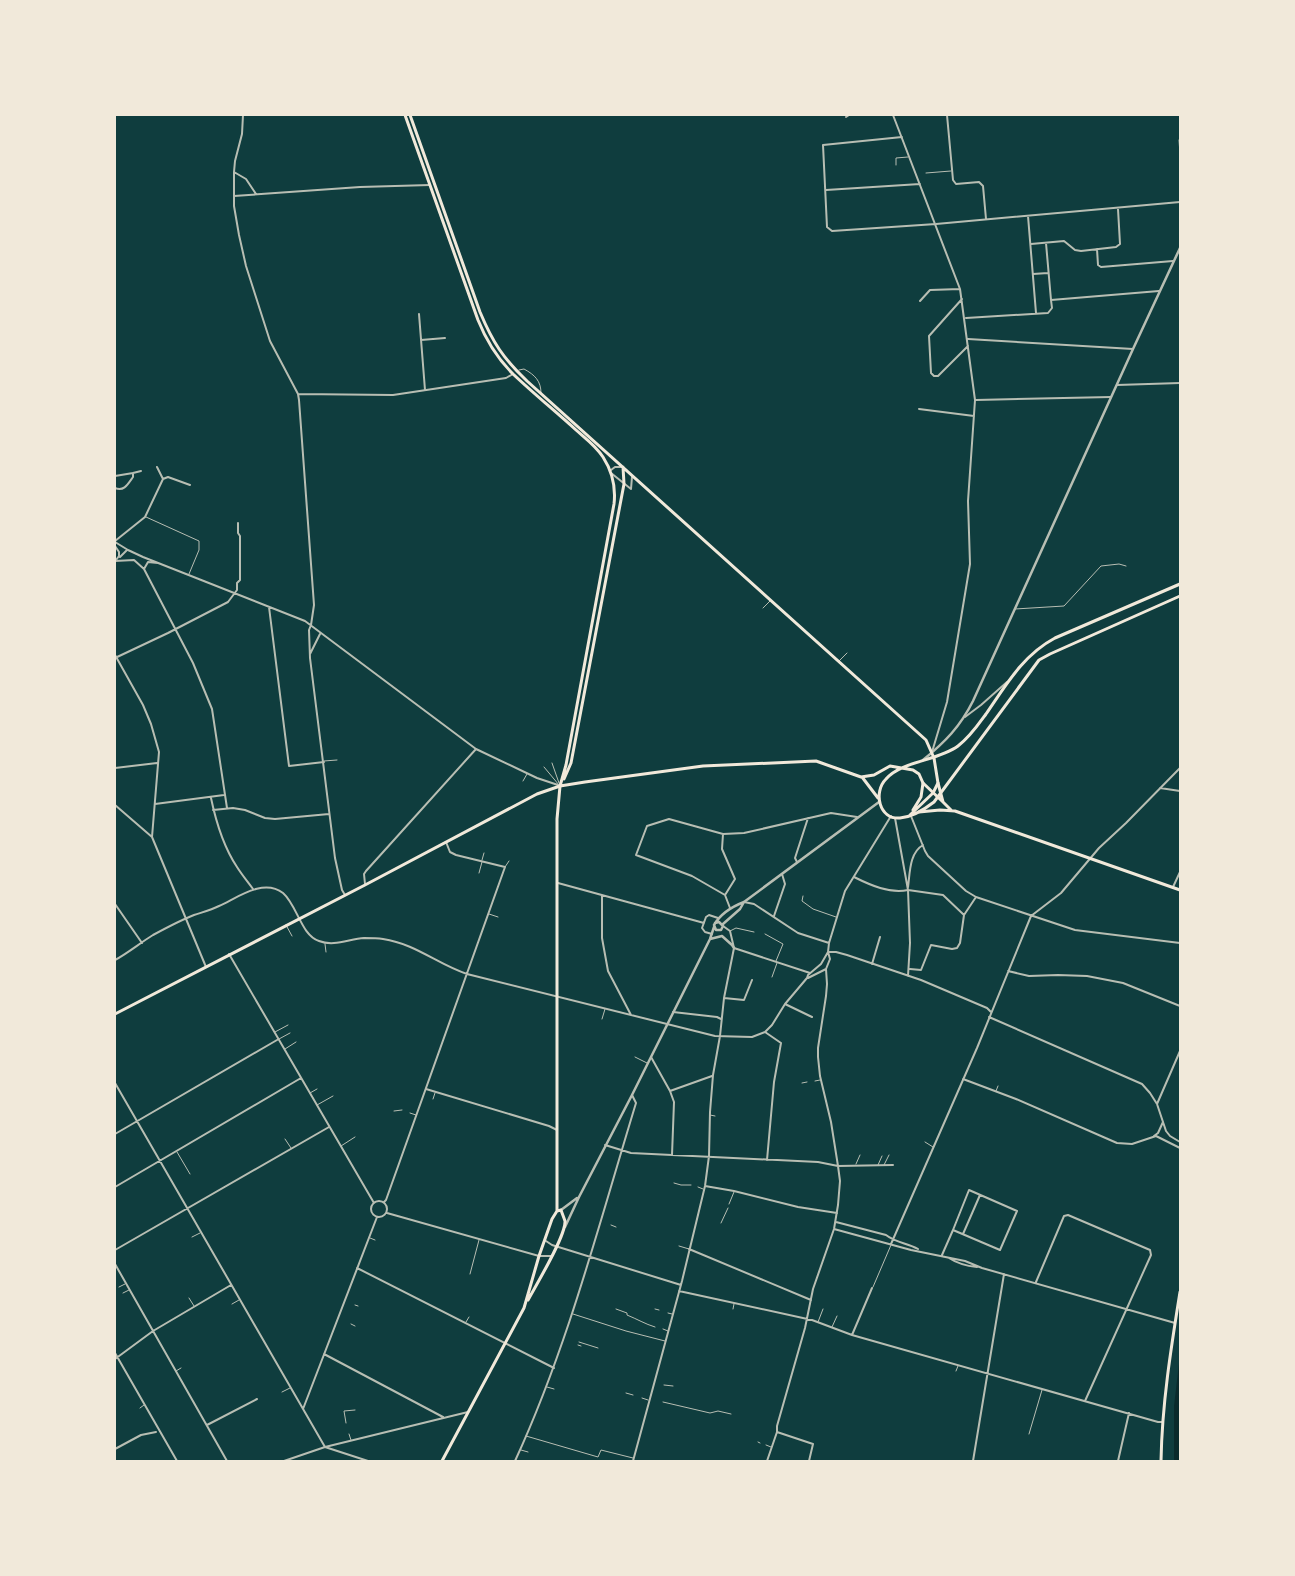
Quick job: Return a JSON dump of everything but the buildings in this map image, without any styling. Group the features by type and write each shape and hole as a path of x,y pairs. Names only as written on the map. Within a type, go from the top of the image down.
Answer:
{"main road":[{"path":"404,115 483,331 491,346 508,368 516,372 541,394 924,738 934,758 943,802"},
{"path":"410,115 480,312 495,344 510,366 593,445 603,457 615,490 614,504 560,786 557,819 559,1210 565,1221 564,1229 506,1343 442,1461"},
{"path":"560,786 571,764 624,484 623,467"},
{"path":"879,800 881,785 892,774 952,750 970,735 1010,678 1030,654 1048,642 1180,584"},
{"path":"861,777 879,800 883,810 892,817 901,818 929,807 941,794 952,776 1039,660 1180,596"},
{"path":"115,1014 535,795 560,786 583,782 703,766 816,762 861,777 874,775 890,766 912,770 919,774 923,783 952,810 1180,890"},
{"path":"910,815 921,797 923,783"},
{"path":"910,815 933,793 938,783"},
{"path":"918,812 952,810"},
{"path":"524,1308 552,1219 559,1210"},
{"path":"1161,1461 1162,1422 1180,1292"}],"street":[{"path":"243,115 242,134 234,172 236,219 246,266 270,341 298,394 314,605 309,630 310,655 335,858 342,890 345,895"},
{"path":"893,115 960,288 975,400 968,501 970,564 947,702 932,752"},
{"path":"947,115 952,180 956,184 979,182 983,186 986,219"},
{"path":"902,137 823,145 827,227 832,231 1118,209 1180,202"},
{"path":"1179,140 1180,154"},
{"path":"896,164 896,158 909,157"},
{"path":"926,172 952,171"},
{"path":"234,172 246,180 256,194"},
{"path":"826,190 920,184"},
{"path":"234,196 360,187 430,185"},
{"path":"1031,244 1064,241 1076,250 1081,251 1116,248 1120,244 1118,209"},
{"path":"1028,216 1036,313"},
{"path":"965,318 1048,313 1051,300 1046,243"},
{"path":"965,717 1180,248"},
{"path":"1097,249 1098,265 1101,267 1173,261"},
{"path":"1034,274 1048,273"},
{"path":"920,301 930,290 960,288"},
{"path":"1051,300 1159,291"},
{"path":"962,299 929,336 931,373 934,376 938,376 968,345"},
{"path":"419,314 425,390"},
{"path":"421,340 445,338"},
{"path":"967,339 1133,349"},
{"path":"298,394 393,395 506,378 524,369 538,380 541,385 541,394"},
{"path":"1116,385 1180,383"},
{"path":"975,400 1111,397"},
{"path":"919,409 974,416"},
{"path":"157,467 163,479"},
{"path":"623,467 616,467 610,472 631,489 632,477"},
{"path":"115,476 141,471"},
{"path":"115,488 119,490 124,489 133,477 133,473"},
{"path":"190,485 168,477 163,479 145,516 115,541 128,550 305,621 476,749 537,778 560,786"},
{"path":"145,516 199,541 200,548 188,574"},
{"path":"152,838 159,752 143,705 115,657 176,630 228,602 235,594 237,583 240,580 240,536 238,533 238,523"},
{"path":"115,546 119,552 116,561"},
{"path":"116,561 128,550"},
{"path":"116,561 134,560 144,569 193,663 212,708 227,808"},
{"path":"144,569 148,562 163,564"},
{"path":"1014,609 1064,606 1100,566 1119,564 1126,566"},
{"path":"763,608 771,600"},
{"path":"269,608 289,766 337,760"},
{"path":"310,655 320,634"},
{"path":"839,662 847,653"},
{"path":"918,763 944,742 965,717 1010,678"},
{"path":"365,885 364,874 366,871 476,749"},
{"path":"115,768 158,763"},
{"path":"552,763 560,786"},
{"path":"544,767 560,786"},
{"path":"852,1335 974,1056 1031,916 1061,893 1090,858 1180,768"},
{"path":"523,781 527,773"},
{"path":"1160,788 1180,791"},
{"path":"155,804 224,795"},
{"path":"211,798 221,836 228,852 253,890"},
{"path":"564,1229 710,939 718,918 730,908 744,902 858,818 879,800"},
{"path":"115,805 152,838 206,967"},
{"path":"214,810 233,808 245,810 265,818 275,819 330,813"},
{"path":"730,908 725,895 692,876 636,856 647,826 669,819 723,834 744,833 831,813 858,818"},
{"path":"910,815 928,856 966,892 976,897 1075,930 1180,943"},
{"path":"767,1461 777,1432 777,1426 819,1270 836,1222 839,1190 838,1166 821,1080 818,1048 827,984 826,969 830,959 828,952 829,943 845,891 892,817"},
{"path":"892,817 908,890"},
{"path":"797,862 795,858 808,818"},
{"path":"723,834 722,849 735,879 725,895"},
{"path":"446,842 453,853 505,867"},
{"path":"908,976 908,890 910,870 914,853 923,845"},
{"path":"479,873 484,853"},
{"path":"384,1202 505,867 509,861"},
{"path":"1173,887 1180,872"},
{"path":"774,917 785,884 782,874"},
{"path":"854,877 880,889 943,894 964,915"},
{"path":"558,884 704,923"},
{"path":"115,960 152,936 186,919 218,907 253,890 275,889 289,900 310,935 316,940 325,943 364,938 402,943 424,952 451,969 467,974 720,1036 752,1037 764,1032 772,1024 785,1004 810,973 821,964 828,952"},
{"path":"602,895 602,938 608,971 630,1015"},
{"path":"803,896 802,901 813,909 837,917"},
{"path":"909,969 921,970 931,945 952,949 957,948 960,943 964,915 976,897"},
{"path":"744,902 754,904 798,933 829,943"},
{"path":"710,939 722,929 723,925 740,909 744,902"},
{"path":"115,904 142,943"},
{"path":"489,913 498,917"},
{"path":"712,934 705,932 702,928 706,917 708,915 718,918"},
{"path":"526,1436 598,1457 601,1450 633,1460 649,1400 656,1383 665,1341 690,1249 709,1156 713,1075 724,998 734,948 730,931 719,922 715,923"},
{"path":"286,925 292,936"},
{"path":"714,927 716,930 719,930"},
{"path":"730,931 736,928 754,932"},
{"path":"765,934 783,944 772,977"},
{"path":"710,939 722,936 734,948 810,973"},
{"path":"872,964 880,937"},
{"path":"325,943 326,952"},
{"path":"828,952 842,954 908,976 987,1008 991,1012"},
{"path":"229,954 374,1203"},
{"path":"821,964 826,969"},
{"path":"807,978 826,969"},
{"path":"1008,971 1029,976 1077,976 1115,982 1145,991 1180,1006"},
{"path":"724,998 744,1000 752,980"},
{"path":"785,1004 812,1017"},
{"path":"602,1018 605,1008"},
{"path":"673,1012 721,1019"},
{"path":"989,1017 1138,1082 1150,1093 1157,1104 1166,1131 1180,1142"},
{"path":"274,1033 288,1025"},
{"path":"764,1032 781,1043 774,1082 767,1160"},
{"path":"115,1134 290,1033"},
{"path":"284,1049 296,1042"},
{"path":"1157,1104 1180,1051"},
{"path":"651,1056 674,1102 672,1155"},
{"path":"635,1057 647,1064"},
{"path":"670,1091 713,1075"},
{"path":"701,1077 705,1078"},
{"path":"115,1187 301,1078"},
{"path":"963,1079 1117,1144 1132,1144 1154,1136 1158,1133 1164,1121"},
{"path":"815,1081 821,1080"},
{"path":"802,1083 807,1082"},
{"path":"115,1085 325,1447 368,1461"},
{"path":"996,1092 998,1086"},
{"path":"310,1093 317,1089"},
{"path":"426,1089 549,1126 558,1131"},
{"path":"433,1099 435,1092"},
{"path":"515,1461 565,1340 636,1103 632,1095"},
{"path":"317,1105 333,1096"},
{"path":"394,1111 402,1110"},
{"path":"410,1113 416,1115"},
{"path":"710,1115 714,1116"},
{"path":"115,1250 221,1192 329,1127"},
{"path":"1154,1136 1180,1148"},
{"path":"340,1146 355,1138"},
{"path":"285,1139 291,1149"},
{"path":"925,1142 934,1147"},
{"path":"605,1145 631,1153 818,1162 838,1166 893,1165"},
{"path":"176,1151 190,1174"},
{"path":"855,1165 860,1155"},
{"path":"884,1165 889,1155"},
{"path":"877,1166 882,1156"},
{"path":"674,1183 681,1185 691,1184"},
{"path":"698,1186 734,1191 798,1207 837,1213"},
{"path":"942,1256 952,1230 970,1190 1017,1211 1000,1250 952,1230"},
{"path":"729,1204 734,1191"},
{"path":"963,1234 980,1195"},
{"path":"559,1210 579,1197"},
{"path":"377,1217 371,1210 374,1203 384,1202"},
{"path":"377,1217 383,1216 386,1212 387,1206 384,1202"},
{"path":"721,1223 728,1208"},
{"path":"386,1212 539,1256 551,1256"},
{"path":"1036,1282 1064,1216 1068,1215 1150,1250 1150,1255 1085,1401"},
{"path":"303,1409 377,1217"},
{"path":"836,1222 886,1235 892,1240 920,1250 968,1262 979,1267 1175,1323"},
{"path":"611,1225 616,1228"},
{"path":"834,1229 911,1250 920,1250"},
{"path":"192,1238 201,1232"},
{"path":"369,1238 375,1240"},
{"path":"470,1274 479,1239"},
{"path":"545,1240 552,1245 681,1285"},
{"path":"679,1246 811,1300"},
{"path":"115,1264 227,1461"},
{"path":"357,1268 554,1368"},
{"path":"973,1461 1004,1274"},
{"path":"119,1287 126,1283"},
{"path":"116,1358 153,1331 231,1285"},
{"path":"123,1294 130,1290"},
{"path":"679,1291 807,1319 852,1335 1162,1422"},
{"path":"189,1298 195,1306"},
{"path":"232,1304 240,1300"},
{"path":"345,1300 349,1302"},
{"path":"733,1309 734,1303"},
{"path":"818,1322 824,1309"},
{"path":"616,1310 628,1313 627,1315 636,1318 643,1324 655,1327"},
{"path":"572,1313 625,1332 665,1341"},
{"path":"668,1313 673,1314"},
{"path":"832,1327 837,1316"},
{"path":"466,1323 469,1317"},
{"path":"338,1318 342,1320"},
{"path":"351,1324 355,1326"},
{"path":"663,1329 668,1331"},
{"path":"579,1342 598,1348"},
{"path":"578,1345 582,1346"},
{"path":"115,1353 116,1358 177,1461"},
{"path":"324,1354 443,1417"},
{"path":"956,1371 958,1365"},
{"path":"176,1371 181,1368"},
{"path":"789,1370 793,1371"},
{"path":"547,1386 554,1389"},
{"path":"664,1386 674,1386"},
{"path":"282,1392 290,1387"},
{"path":"1030,1434 1042,1389"},
{"path":"626,1393 632,1395"},
{"path":"642,1398 653,1400"},
{"path":"207,1425 257,1399"},
{"path":"663,1402 710,1413 718,1411 731,1414"},
{"path":"140,1408 145,1405"},
{"path":"346,1423 344,1411 354,1410"},
{"path":"284,1461 351,1440 469,1412"},
{"path":"1118,1461 1129,1413"},
{"path":"115,1449 141,1435 156,1432"},
{"path":"777,1432 813,1444 809,1461"},
{"path":"349,1434 351,1440"},
{"path":"766,1445 771,1447"},
{"path":"520,1450 528,1452"}],"water":[{"path":"1180,1355 1180,1461 1174,1461 1174,1406"}]}
